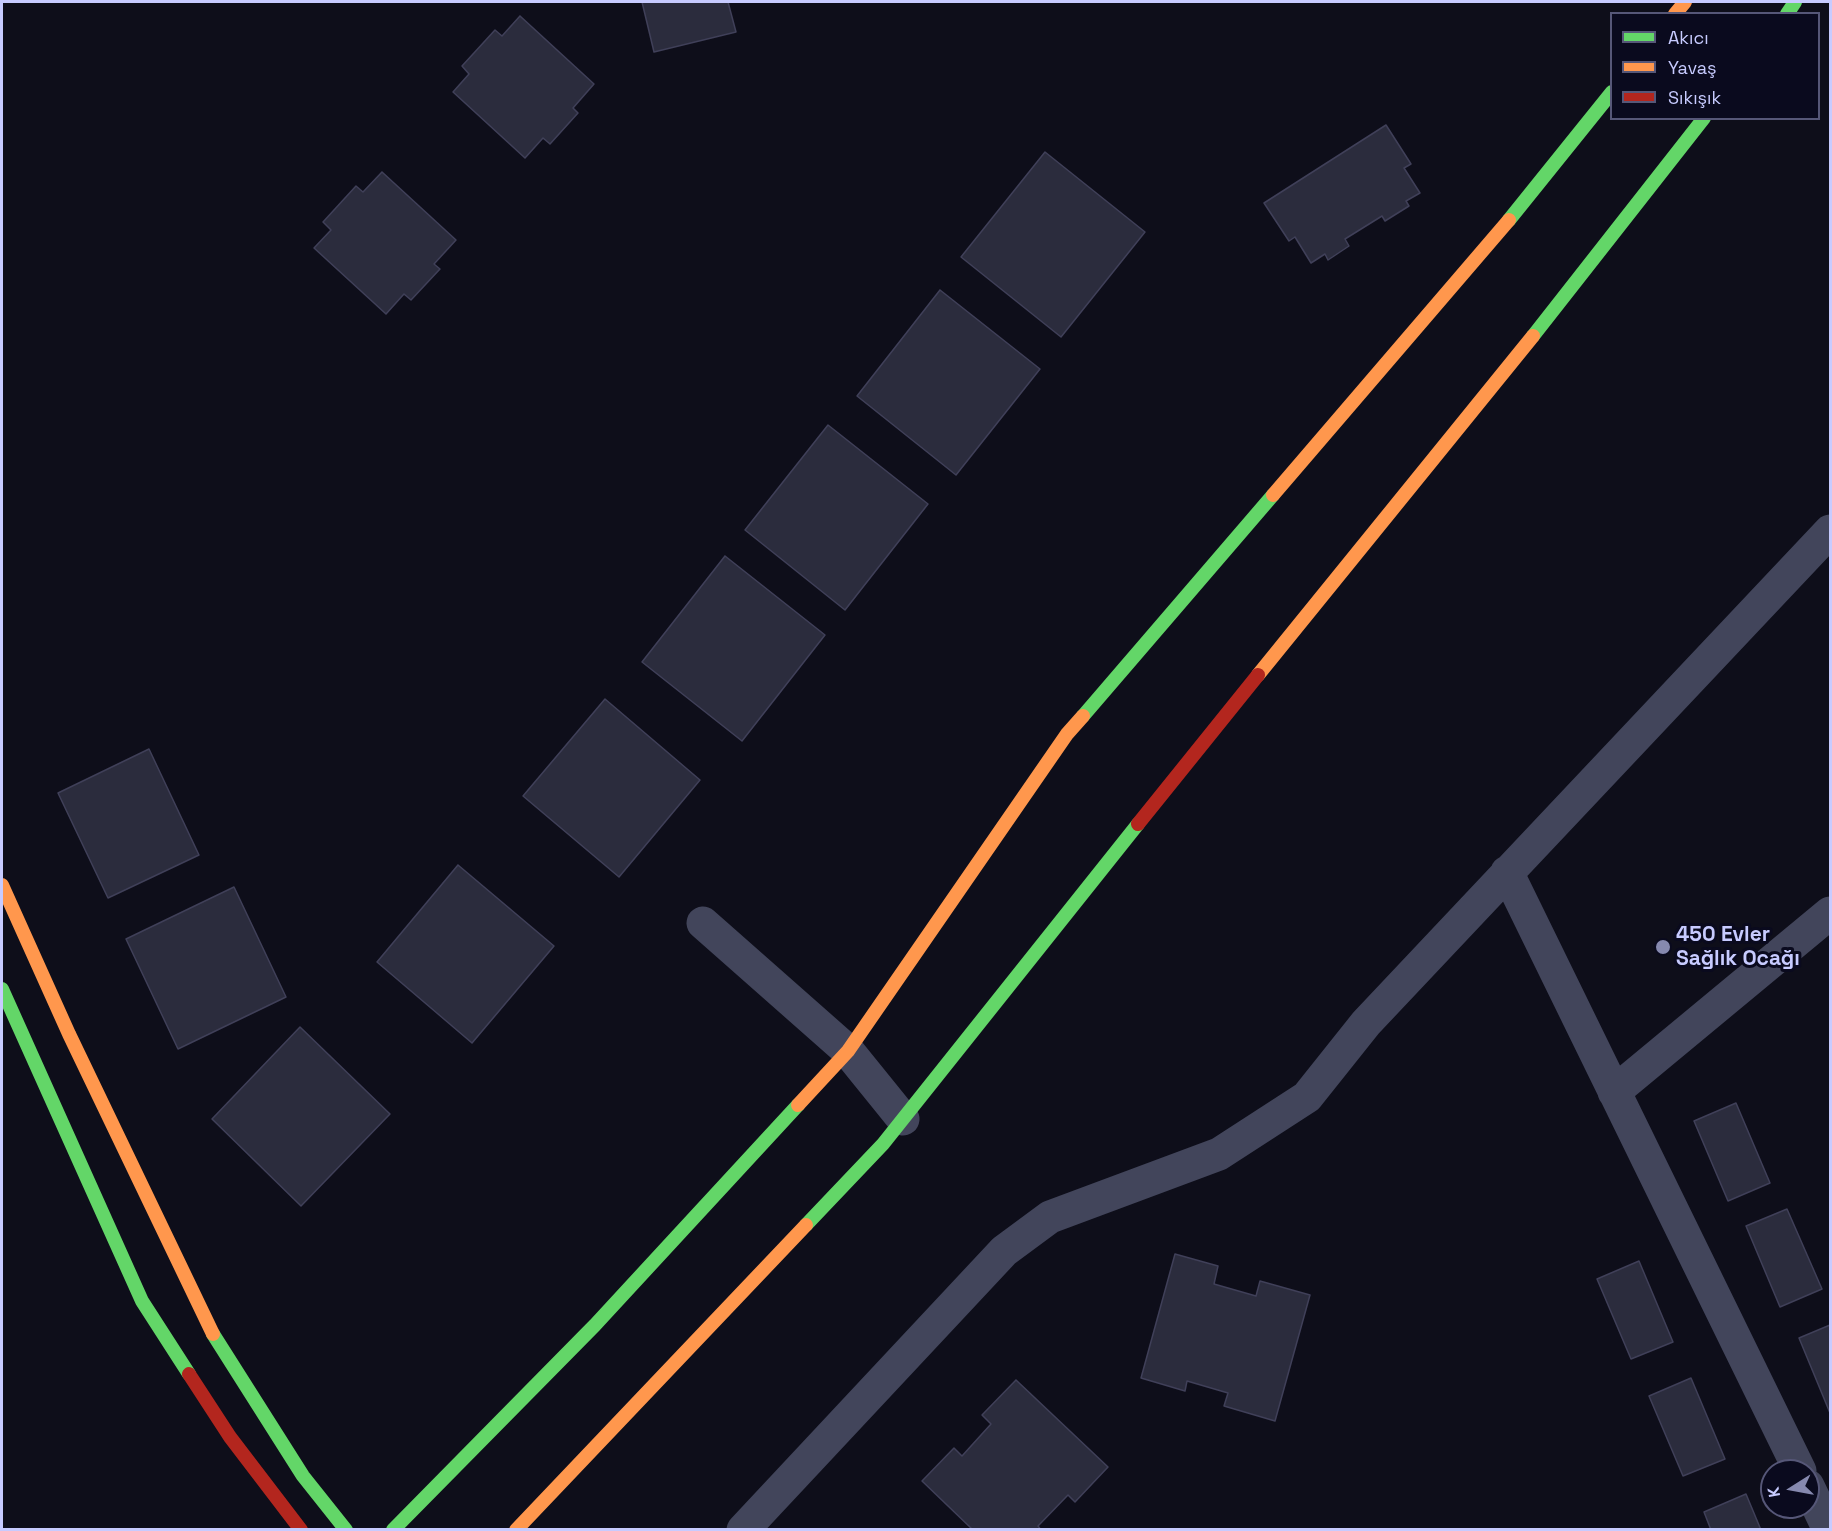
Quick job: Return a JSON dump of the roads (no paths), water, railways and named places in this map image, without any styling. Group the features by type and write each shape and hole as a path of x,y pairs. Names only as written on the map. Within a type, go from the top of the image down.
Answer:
{"street":[{"path":"393,1530 595,1325 848,1051 1067,734 1471,266 1610,93"},
{"path":"516,1530 883,1144 1085,889 1512,364 1702,120"},
{"path":"743,1530 1004,1251 1050,1217 1219,1154 1307,1097 1366,1023 1830,531"},
{"path":"1507,872 1794,1459"},
{"path":"2,885 74,1045 211,1331 303,1476 346,1530"},
{"path":"1614,1092 1830,913"},
{"path":"704,923 848,1051 903,1119"},
{"path":"2,989 142,1301 230,1437 301,1530"},
{"path":"1820,1511 1829,1530"}],"place":[{"name":"450 Evler Sağlık Ocağı","path":"1663,947"}]}
